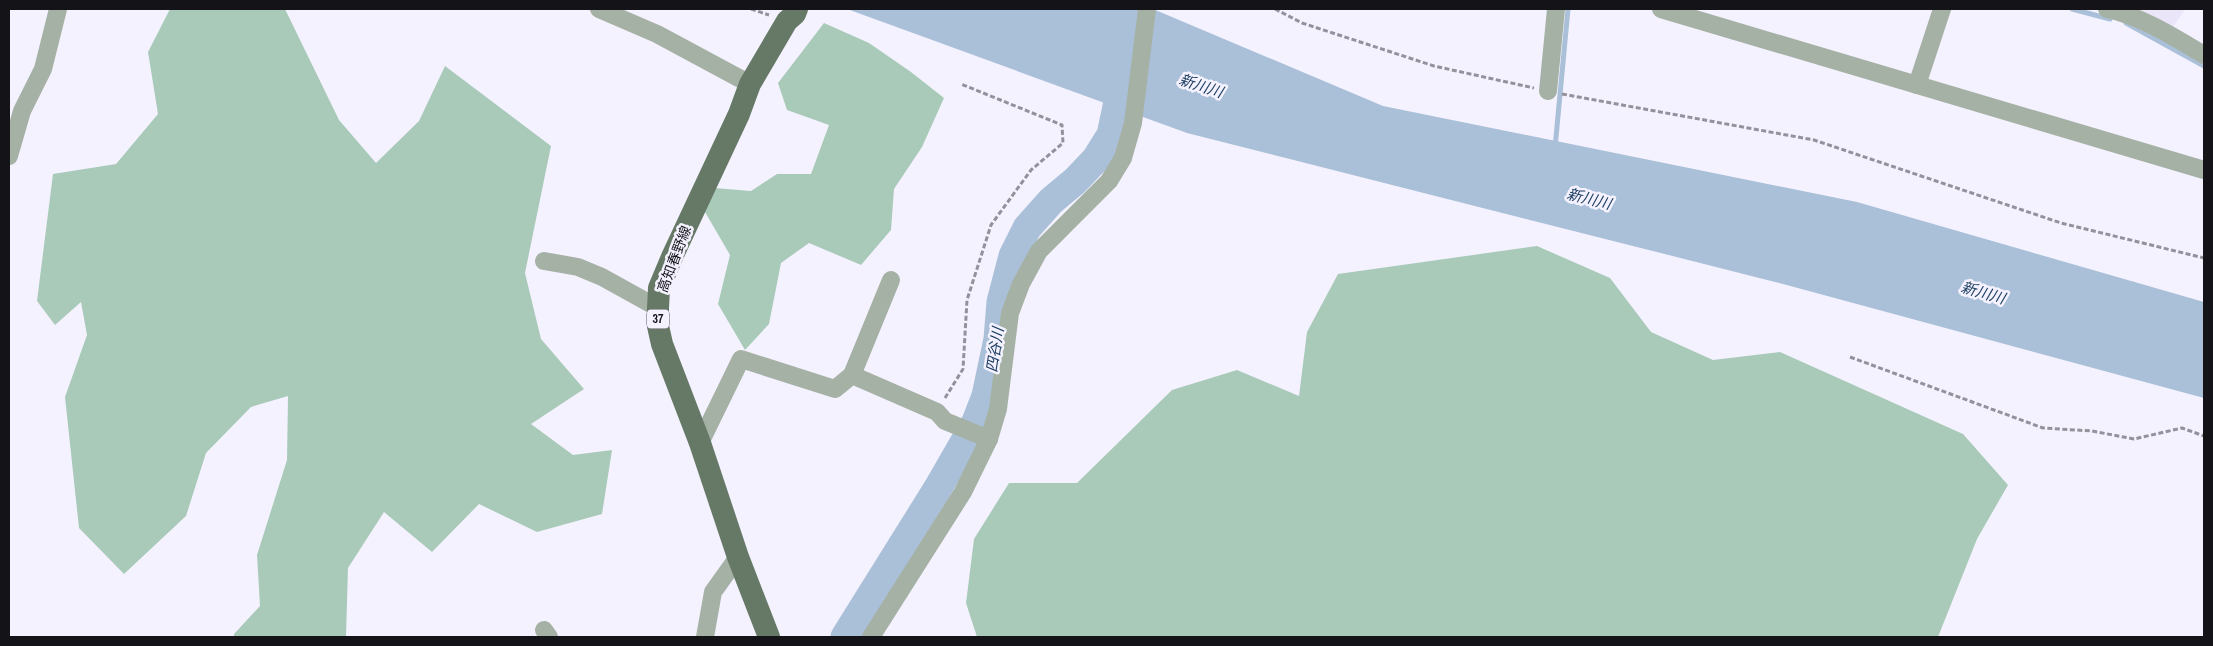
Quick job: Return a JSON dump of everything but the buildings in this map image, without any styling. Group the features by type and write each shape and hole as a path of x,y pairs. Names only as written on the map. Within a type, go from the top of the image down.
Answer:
{"main road":[{"name":"高知春野線","path":"769,637 738,557 700,443 662,344 658,326 658,308 660,288 672,257 740,114 750,84 787,21 796,11"}],"street":[{"path":"9,156 22,111 43,69 58,9"},
{"path":"599,9 657,34 750,84"},
{"path":"871,637 963,492 983,436 998,409 1010,313 1021,284 1038,251 1109,181 1123,158 1133,123 1147,9"},
{"path":"1548,91 1556,9"},
{"path":"1662,9 2204,170"},
{"path":"1917,85 1942,9"},
{"path":"2107,9 2119,11 2166,33 2204,55"},
{"path":"544,261 578,267 602,277 658,308"},
{"path":"700,443 741,358 835,389 852,375 891,280"},
{"path":"852,375 983,436"},
{"path":"705,637 713,592 738,557"}],"path":[{"path":"1275,9 1302,23 1434,66 1548,91"},
{"path":"941,416 963,369 967,300 991,226 1031,170 1063,143 1062,125 961,84"},
{"path":"1566,94 1814,140 2060,223 2204,258"},
{"path":"1850,357 2043,428 2092,430 2134,439 2182,428 2204,436"}],"shaded area":[{"path":"2124,9 2185,9 2173,27"}],"green space":[{"path":"170,9 285,9 339,120 376,163 419,121 445,66 551,146 525,273 541,339 584,389 531,424 573,455 612,450 602,514 537,532 479,504 432,552 384,512 348,568 346,636 234,637 234,634 260,606 257,555 287,460 288,396 251,407 206,453 186,516 124,574 79,528 65,397 87,335 81,302 55,325 37,301 53,174 116,164 158,114 148,52"},
{"path":"824,23 869,43 944,98 922,147 894,189 891,230 861,265 809,243 781,263 769,324 745,350 718,304 730,255 705,212 715,188 751,191 777,174 811,174 829,125 787,110 778,83"},
{"path":"1537,246 1610,278 1651,332 1713,360 1780,352 1963,434 2008,485 1977,539 1938,637 977,637 966,603 974,539 1009,483 1077,483 1172,390 1237,370 1299,396 1307,332 1338,274"}],"water":[{"name":"新川川","path":"847,9 1153,9 1383,106 1857,202 2204,302 2204,398 1783,284 1187,133"}],"waterway":[{"path":"1555,148 1568,9"},
{"path":"2072,9 2110,19"},
{"path":"2126,23 2204,66"},
{"name":"四谷川","path":"845,637 938,488 976,422 986,396 998,339 1001,302 1013,256 1027,228 1051,201 1075,181 1096,159 1111,135 1125,69"}]}
